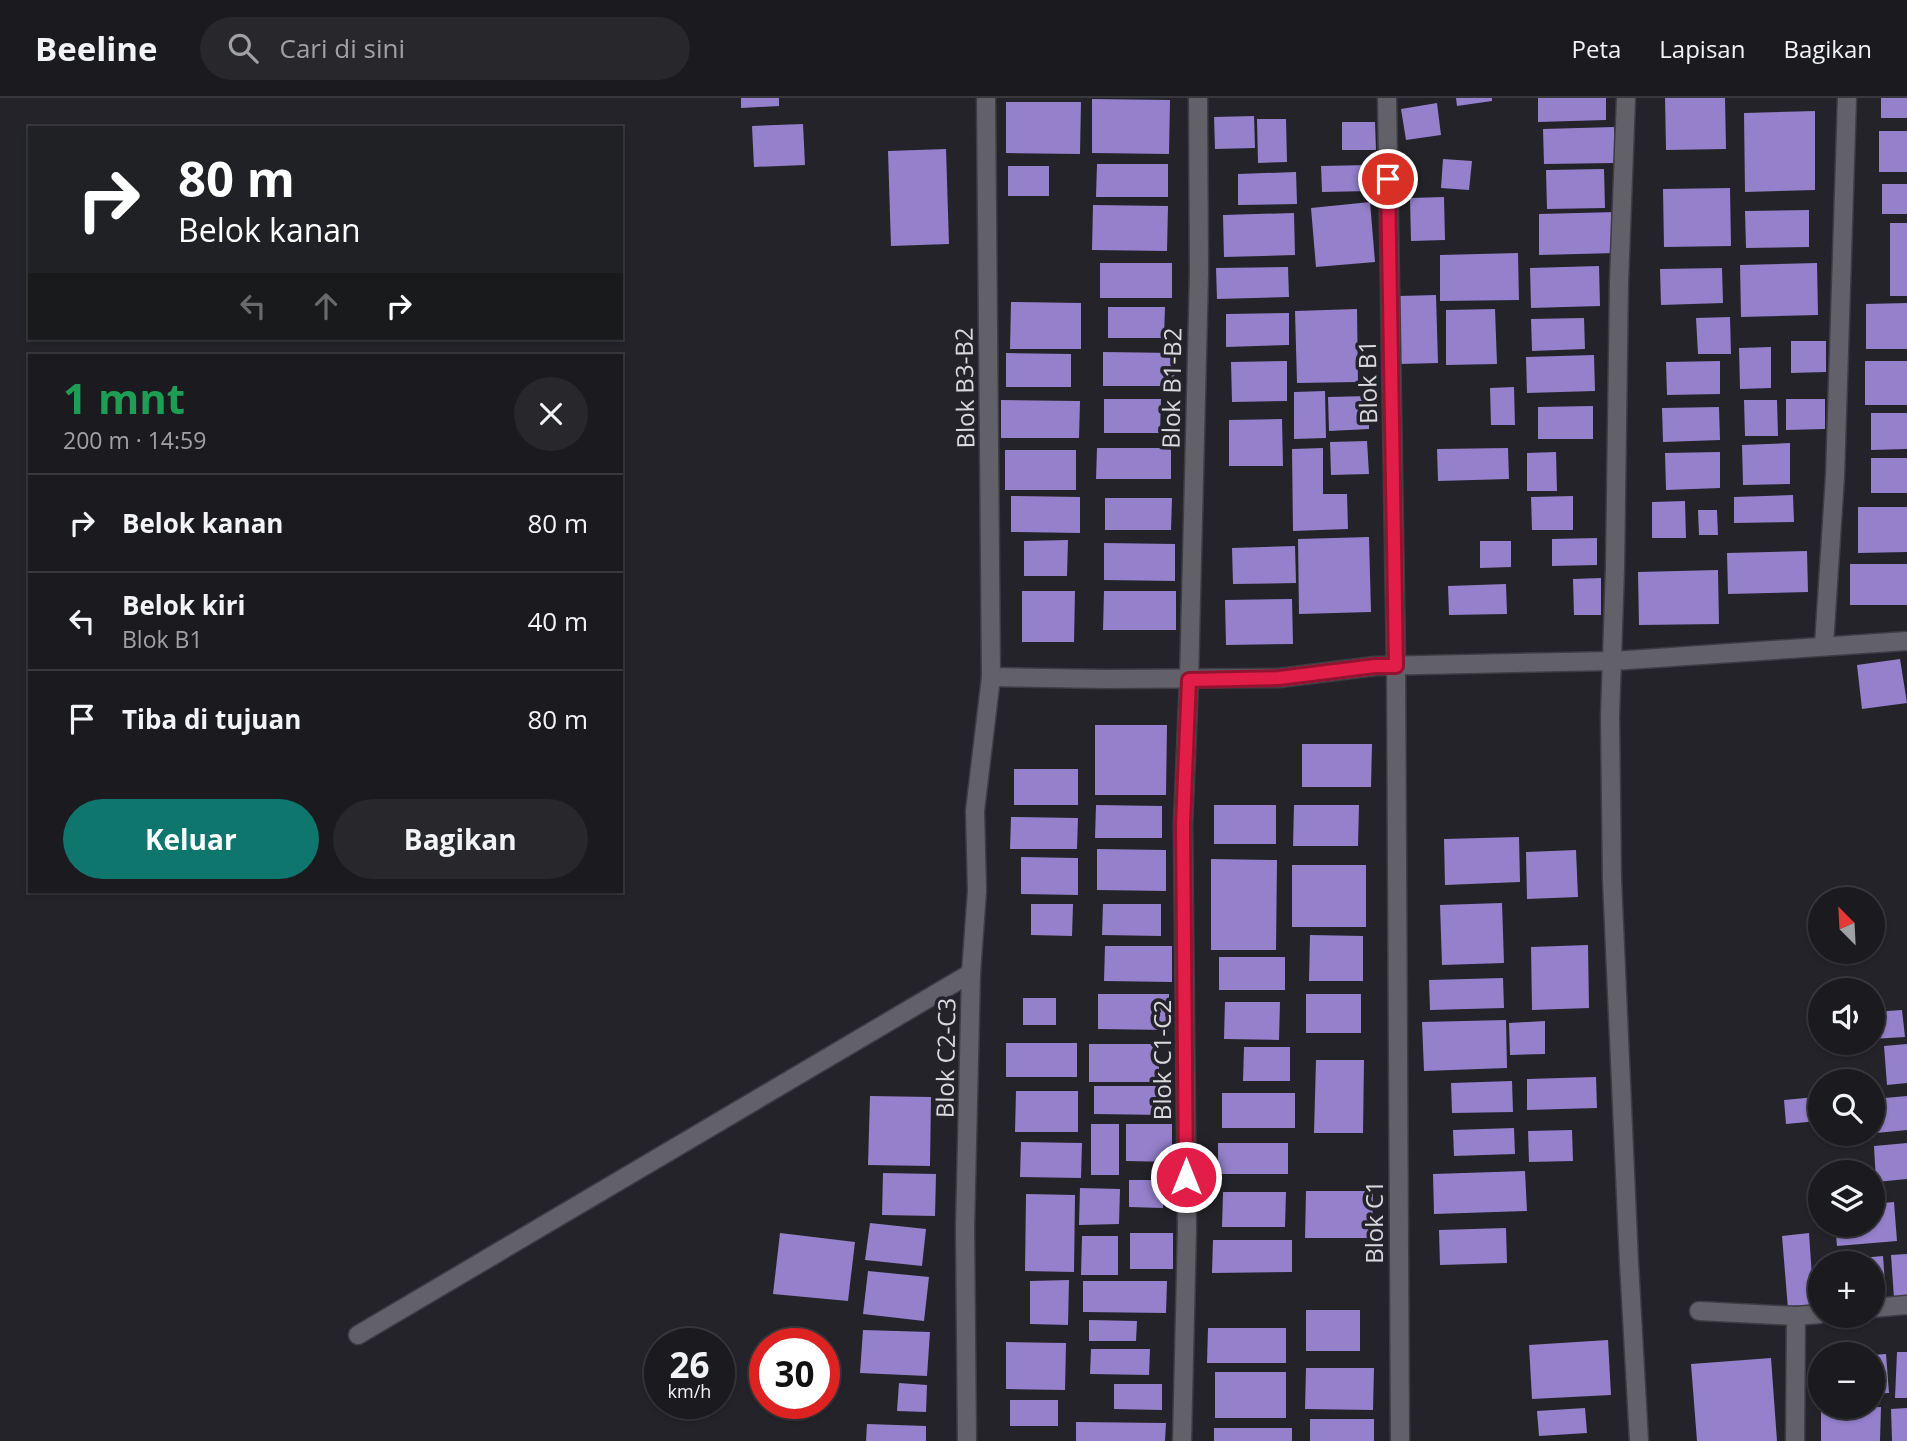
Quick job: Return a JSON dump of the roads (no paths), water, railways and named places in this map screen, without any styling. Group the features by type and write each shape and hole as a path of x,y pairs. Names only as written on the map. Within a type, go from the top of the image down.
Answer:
{"street":[{"name":"Blok B3-B2","path":"986,98 991,677"},
{"name":"Blok B1-B2","path":"1189,680 1199,273 1198,98"},
{"name":"Blok B1","path":"1387,98 1398,1002"},
{"path":"1626,98 1619,282 1610,717 1612,880 1639,1441"},
{"path":"1824,645 1835,476 1847,98"},
{"path":"991,677 1189,680 1279,678 1375,666 1613,661 1907,641"},
{"name":"Blok C2-C3","path":"967,1441 965,1228 971,973 977,891 975,811 991,677"},
{"name":"Blok C1-C2","path":"1182,1441 1187,1229 1183,824 1189,680"},
{"path":"358,1335 971,973"},
{"name":"Blok C1","path":"1398,1002 1400,1441"},
{"path":"1885,1307 1907,1305"},
{"path":"1699,1311 1808,1315"},
{"path":"1795,1441 1796,1316"}]}
